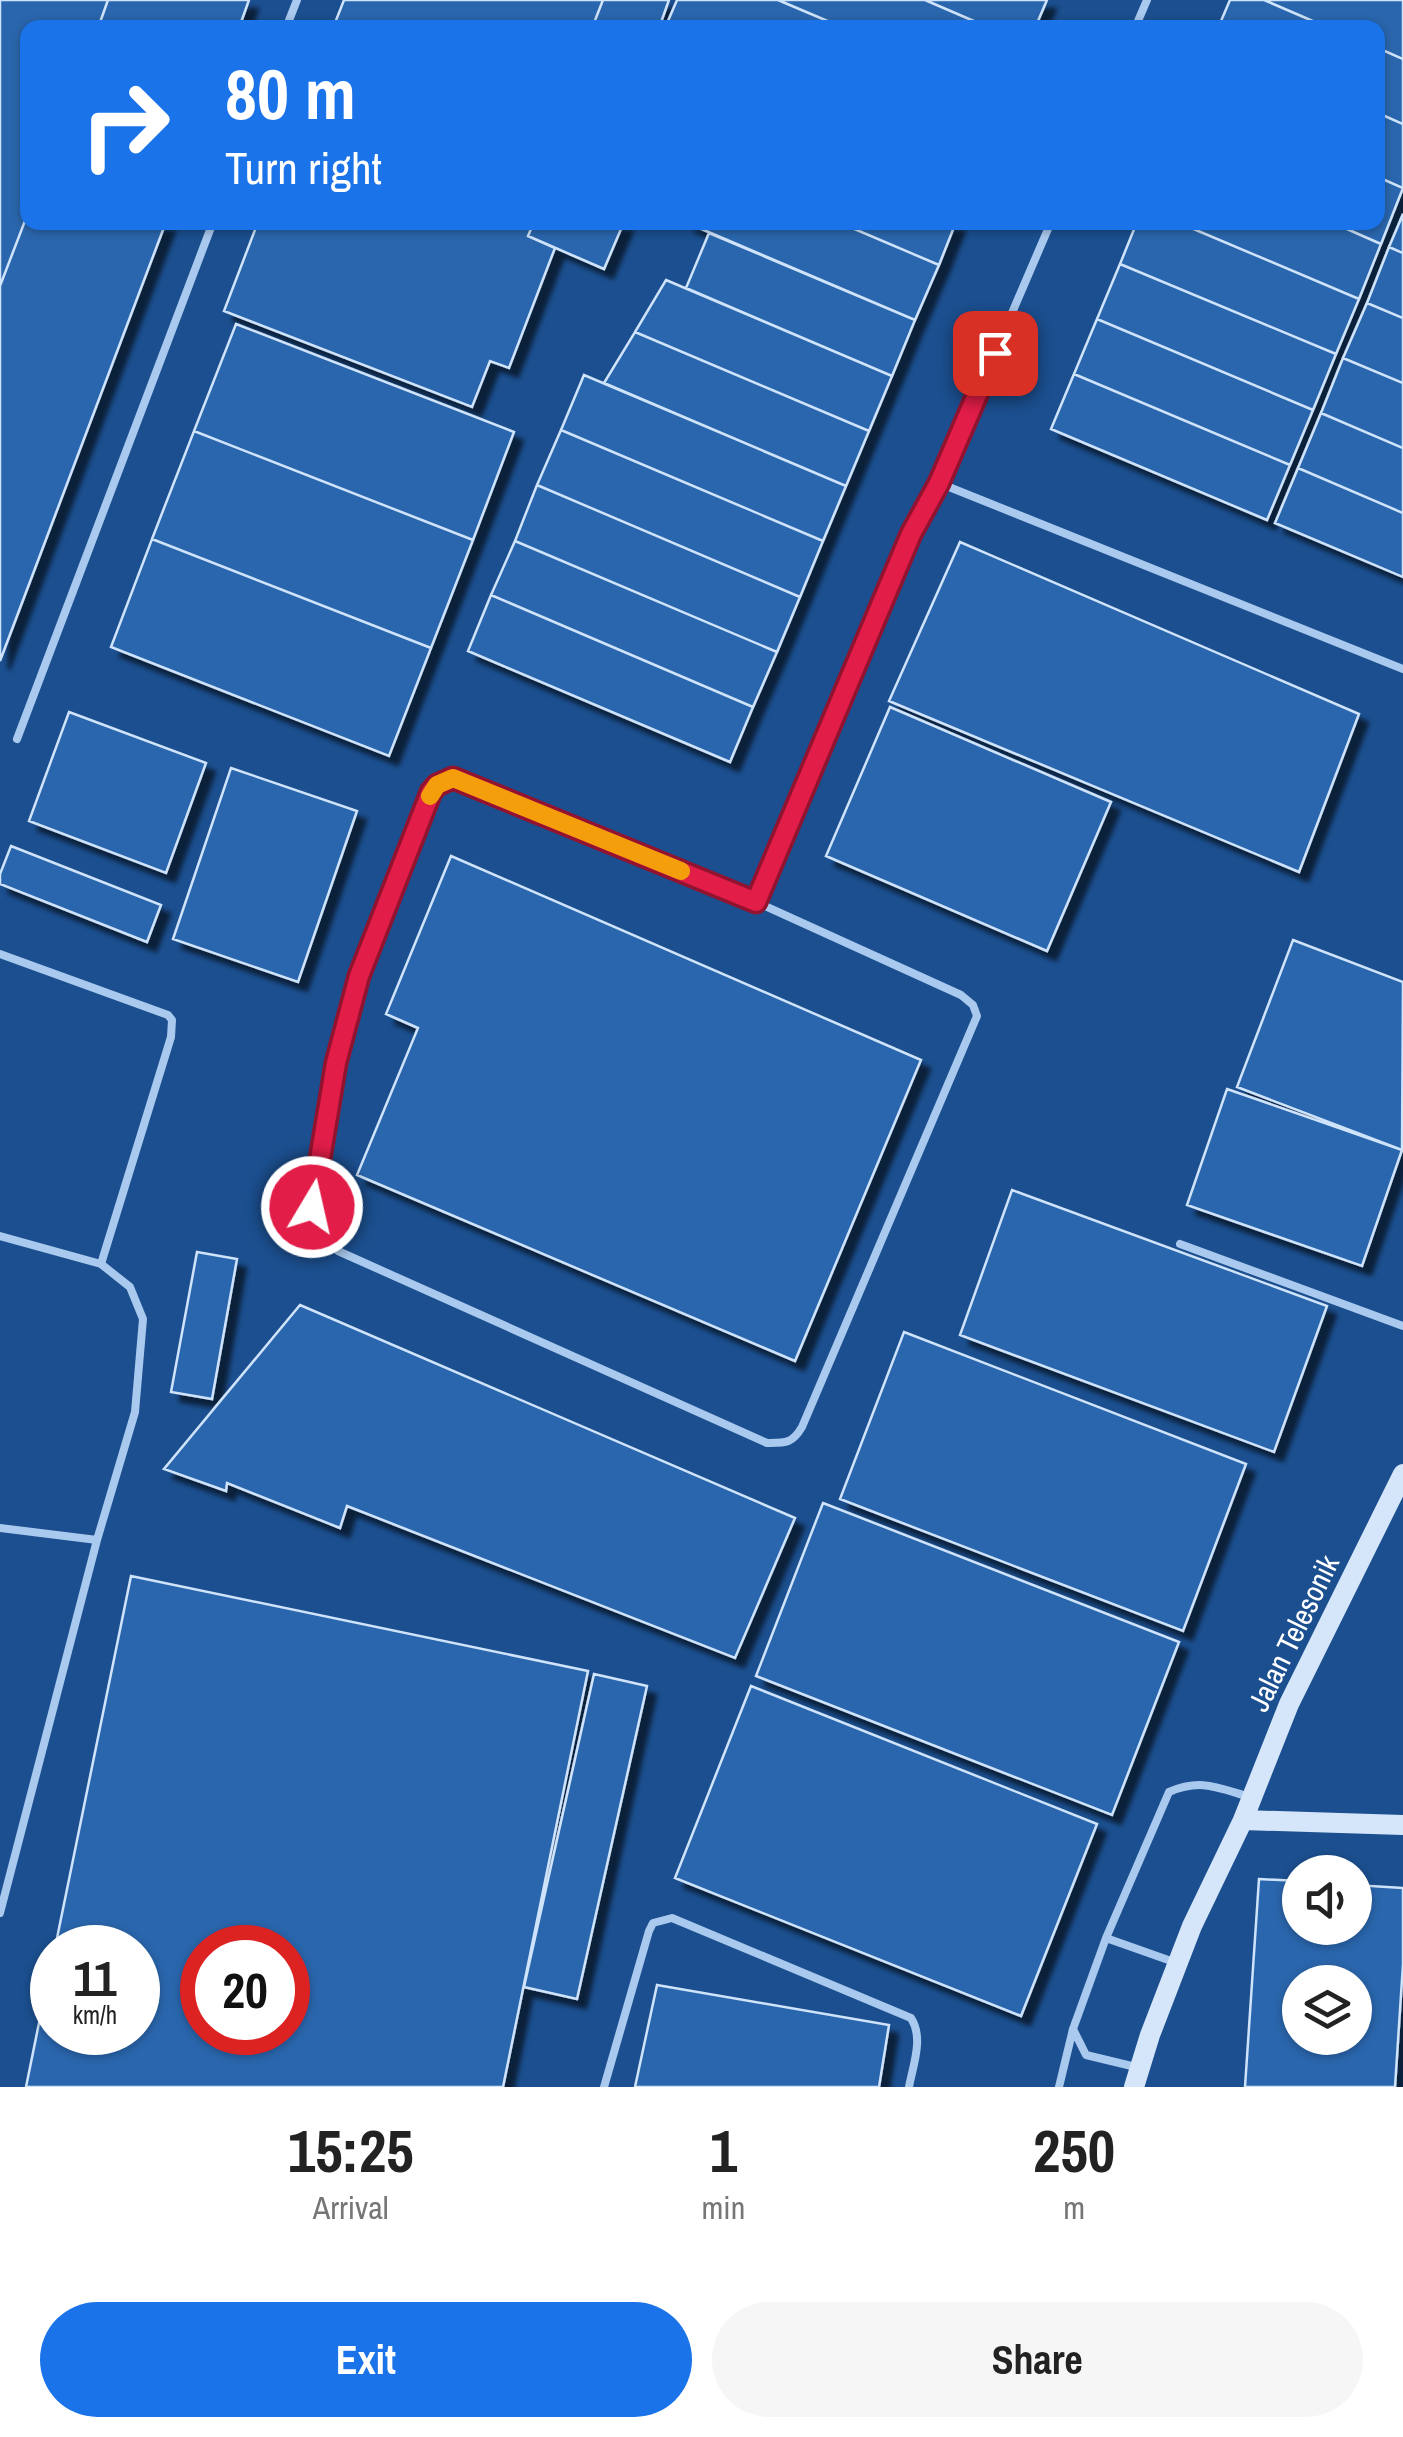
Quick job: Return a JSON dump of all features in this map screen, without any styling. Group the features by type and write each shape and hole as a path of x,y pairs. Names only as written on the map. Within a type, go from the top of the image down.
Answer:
{"street":[{"name":"Jalan Telesonik","path":"1137,2077 1192,1926 1243,1820 1289,1704 1403,1474"},
{"path":"1243,1820 1403,1825"}],"lane":[{"path":"18,739 209,230"},
{"path":"756,902 911,534 939,483 1048,230"},
{"path":"939,483 1403,669"},
{"path":"453,778 756,902 961,995 973,1004 977,1016 796,1438 767,1443 338,1251 321,1232 312,1207 313,1196 336,1063 352,1001 431,792 437,785 453,778"},
{"path":"0,954 168,1015 172,1020 171,1037 101,1264"},
{"path":"0,1236 101,1264 130,1286 143,1319 135,1412 96,1540 0,1913"},
{"path":"1180,1244 1403,1326"},
{"path":"0,1528 96,1540"},
{"path":"1059,2087 1073,2029 1106,1938 1168,1792 1189,1783 1252,1798"},
{"path":"604,2087 649,1931 653,1923 672,1918 912,2018 918,2042 910,2087"},
{"path":"1106,1938 1178,1964"},
{"path":"1073,2029 1086,2055 1137,2077"}],"building":[{"path":"0,0 108,0 101,20 20,20 21,230 0,286"},
{"path":"108,0 249,0 242,20 101,20"},
{"path":"344,0 603,0 595,20 336,20"},
{"path":"603,0 669,0 662,20 595,20"},
{"path":"677,0 778,0 825,20 668,20"},
{"path":"778,0 925,0 971,20 825,20"},
{"path":"925,0 1047,0 1038,20 971,20"},
{"path":"1230,0 1264,0 1310,20 1221,20"},
{"path":"1264,0 1403,0 1403,59 1385,51 1385,20 1310,20"},
{"path":"1385,51 1403,59 1403,124 1385,116"},
{"path":"1385,116 1403,124 1403,188 1385,180"},
{"path":"1385,180 1403,188 1381,244 1349,230 1385,230"},
{"path":"1403,214 1403,253 1389,247"},
{"path":"21,230 163,230 0,661 0,286"},
{"path":"255,230 531,230 528,236 555,248 509,368 490,361 472,407 224,311"},
{"path":"531,230 621,230 604,269 528,236"},
{"path":"704,230 857,230 939,265 915,320"},
{"path":"857,230 953,230 939,265"},
{"path":"1134,230 1196,230 1359,299 1336,354 1120,264"},
{"path":"1196,230 1349,230 1381,244 1359,299"},
{"path":"709,233 915,320 892,376 686,288"},
{"path":"1389,247 1403,253 1403,318 1367,303"},
{"path":"1120,264 1336,354 1313,410 1097,319"},
{"path":"666,280 892,376 869,431 635,332"},
{"path":"1367,303 1403,318 1403,383 1343,358"},
{"path":"1097,319 1313,410 1290,465 1074,374"},
{"path":"236,324 514,432 473,540 194,431"},
{"path":"635,332 869,431 846,486 604,383"},
{"path":"1343,358 1403,383 1403,448 1321,413"},
{"path":"1074,374 1290,465 1267,520 1051,429"},
{"path":"584,375 846,486 823,541 561,430"},
{"path":"1321,413 1403,448 1403,513 1298,468"},
{"path":"561,430 823,541 800,597 537,485"},
{"path":"194,431 473,540 431,648 152,539"},
{"path":"1298,468 1403,513 1403,577 1275,523"},
{"path":"537,485 800,597 777,652 515,541"},
{"path":"152,539 431,648 389,756 111,647"},
{"path":"515,541 777,652 753,707 491,595"},
{"path":"960,542 1359,714 1299,872 889,701"},
{"path":"491,595 753,707 730,762 468,651"},
{"path":"890,707 1111,802 1047,951 826,856"},
{"path":"69,712 206,763 166,873 29,821"},
{"path":"231,768 357,811 298,982 173,939"},
{"path":"11,846 161,905 147,942 0,884"},
{"path":"451,856 921,1060 795,1361 357,1175 418,1028 386,1014"},
{"path":"1293,940 1403,982 1402,1150 1237,1087"},
{"path":"1227,1089 1402,1150 1362,1266 1187,1205"},
{"path":"1012,1190 1327,1306 1274,1452 960,1335"},
{"path":"197,1252 237,1259 212,1399 171,1392"},
{"path":"300,1305 795,1518 735,1658 347,1506 340,1528 227,1483 226,1491 164,1469"},
{"path":"904,1332 1246,1464 1183,1631 840,1499"},
{"path":"823,1503 1179,1642 1112,1815 756,1676"},
{"path":"131,1576 588,1671 503,2087 26,2087 32,2055 160,2055 160,1925 60,1925"},
{"path":"594,1674 647,1686 577,1999 524,1987"},
{"path":"751,1686 1097,1824 1021,2016 675,1878"},
{"path":"1259,1879 1282,1880 1282,1945 1372,1945 1372,1886 1403,1888 1403,1964 1395,2087 1245,2087"},
{"path":"657,1985 889,2025 879,2087 635,2087"}],"slow traffic":[{"path":"430,796 437,785 453,778 681,871"}],"route":[{"path":"312,1207 336,1063 359,976 431,792 453,778 756,902 911,534 939,483 995,353"}]}
